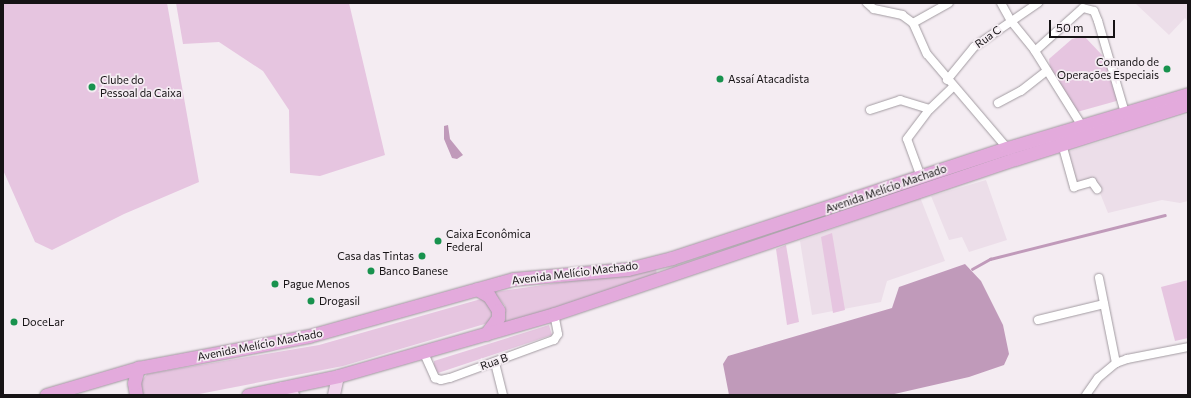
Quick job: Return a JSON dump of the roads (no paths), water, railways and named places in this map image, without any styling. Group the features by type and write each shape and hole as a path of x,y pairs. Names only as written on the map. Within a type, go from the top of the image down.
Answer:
{"main road":[{"name":"Avenida Melício Machado","path":"46,395 138,368 309,336 514,279 628,269 672,258 1007,148 1188,94"},
{"name":"Avenida Melício Machado","path":"248,395 288,392 423,351 554,314 1062,144 1188,104"},
{"path":"477,289 489,296 498,310 498,318 486,334"},
{"path":"136,395 134,382 138,368"}],"street":[{"path":"867,3 874,9 902,15 913,23 927,54 947,80 1007,148"},
{"path":"913,23 949,3"},
{"path":"1001,3 1011,21 1036,51 1082,126"},
{"name":"Rua C","path":"947,80 974,47 1038,3"},
{"path":"1036,51 1083,8 1094,11 1125,113"},
{"path":"998,103 1021,91 1047,71"},
{"path":"921,177 908,139 930,109 953,87"},
{"path":"870,110 900,100 930,109"},
{"path":"1062,144 1074,187 1092,182 1097,189"},
{"path":"1099,278 1116,363"},
{"path":"1038,320 1104,304"},
{"name":"Rua B","path":"423,351 431,374 441,380 554,340 558,334 554,314"},
{"path":"1086,395 1098,378 1116,363 1127,359 1188,347"},
{"path":"495,362 503,395"},
{"path":"334,395 338,376"}],"waterway":[{"path":"972,269 990,259 1165,215"}],"place":[{"name":"Comando de Operações Especiais","path":"1167,69"},
{"name":"Assaí Atacadista","path":"720,79"},
{"name":"Clube do Pessoal da Caixa","path":"92,87"},
{"name":"Caixa Econômica Federal","path":"438,241"},
{"name":"Casa das Tintas","path":"422,256"},
{"name":"Banco Banese","path":"371,271"},
{"name":"Pague Menos","path":"275,284"},
{"name":"Drogasil","path":"311,301"},
{"name":"DoceLar","path":"14,322"}]}
